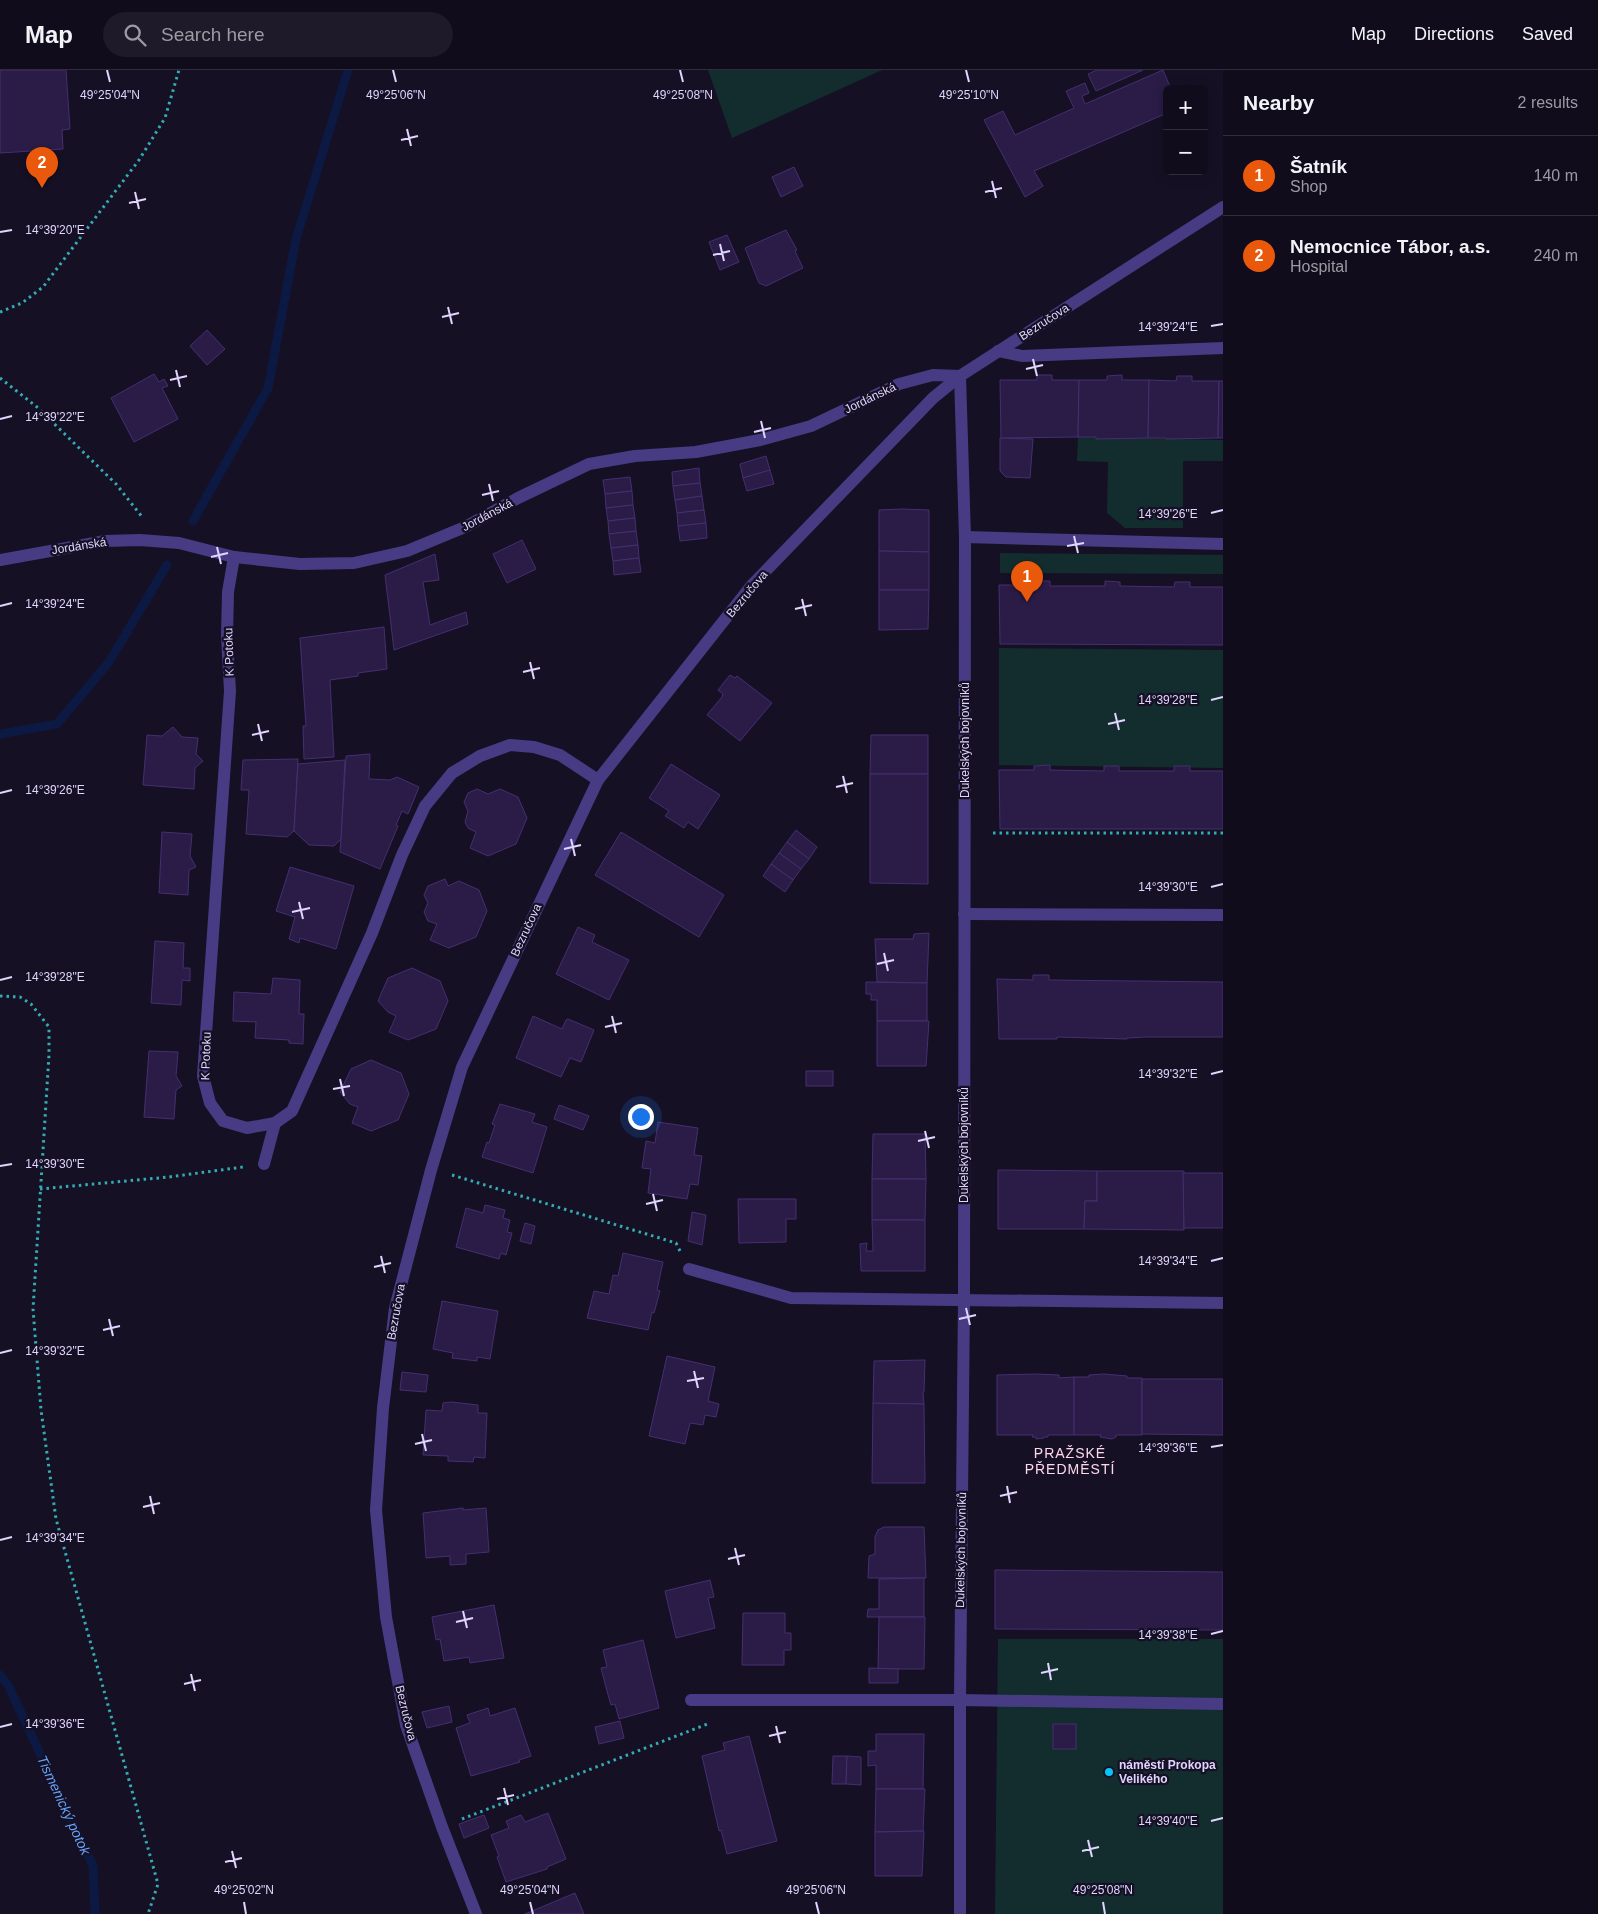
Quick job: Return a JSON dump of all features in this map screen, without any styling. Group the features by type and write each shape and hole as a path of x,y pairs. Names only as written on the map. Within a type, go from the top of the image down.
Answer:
{"street":[{"name":"Bezručova","path":"476,1914 406,1725 386,1617 376,1510 382,1408 395,1308 431,1170 462,1067 598,780 752,585 933,398 960,376 1223,207"},
{"path":"998,351 1022,356 1223,348"},
{"name":"Jordánská","path":"0,560 104,541 179,543 234,557 300,564 354,563 407,551 465,527 518,498 589,464 635,456 696,452 760,440 811,426 899,384 933,375 960,376"},
{"name":"Dukelských bojovníků","path":"960,376 965,537 964,1299 960,1914"},
{"path":"965,537 1223,544"},
{"name":"K Potoku","path":"234,557 228,592 227,637 230,691 203,1076 210,1103 223,1121 247,1128 274,1123 292,1111 372,933 402,855 425,806 452,772 480,756 510,745 534,747 560,755 598,780"},
{"path":"964,914 1223,915"},
{"path":"264,1164 274,1123"},
{"path":"688,1269 791,1298 1223,1303"},
{"path":"691,1700 960,1700 1223,1704"}],"path":[{"path":"0,312 22,303 43,287 127,176 164,118 179,70"},
{"path":"0,378 38,407 116,484 162,542"},
{"path":"993,834 1223,834"},
{"path":"0,996 20,997 32,1004 49,1027 49,1055 33,1309 41,1410 56,1519 158,1884 148,1914"},
{"path":"40,1189 169,1177 264,1164"},
{"path":"444,1173 676,1243 688,1269"},
{"path":"461,1819 710,1723"}],"green space":[{"path":"708,70 882,70 732,138"},
{"path":"1078,437 1223,440 1223,461 1183,461 1183,528 1125,528 1107,513 1108,462 1077,461"},
{"path":"1000,553 1223,555 1223,574 1000,573"},
{"path":"999,648 1223,650 1223,768 999,765"},
{"name":"náměstí Prokopa Velikého","path":"998,1639 1223,1639 1223,1914 995,1914"}],"building":[{"path":"0,70 66,70 70,129 62,130 63,149 0,153"},
{"path":"1097,70 1143,70 1096,91 1088,74"},
{"path":"1163,70 1169,85 1163,85 1163,115 1034,171 1043,186 1025,197 984,120 1003,111 1015,135 1074,108 1066,91 1085,83 1089,93 1082,96 1085,104"},
{"path":"794,167 803,186 781,197 772,177"},
{"path":"786,230 797,250 795,251 803,268 766,286 759,283 745,248"},
{"path":"727,235 739,262 720,270 709,242"},
{"path":"207,330 225,349 207,365 190,346"},
{"path":"154,374 159,382 164,379 168,386 162,388 178,419 134,442 111,398"},
{"path":"1037,375 1052,375 1052,380 1079,380 1078,437 1001,438 1000,380 1037,380"},
{"path":"1122,375 1122,380 1149,380 1148,438 1096,439 1096,437 1078,437 1079,380 1107,380 1107,376"},
{"path":"1177,376 1192,376 1192,381 1219,381 1218,438 1148,438 1149,380 1176,381"},
{"path":"1219,381 1223,381 1223,438 1218,438"},
{"path":"1000,438 1033,439 1030,478 1006,477 1000,471"},
{"path":"766,456 770,470 743,478 740,464"},
{"path":"699,468 700,483 673,486 672,472"},
{"path":"770,470 774,484 747,491 743,478"},
{"path":"630,477 632,491 605,494 603,480"},
{"path":"700,483 702,496 675,500 673,486"},
{"path":"632,491 633,505 606,508 605,494"},
{"path":"702,496 704,510 677,513 675,500"},
{"path":"633,505 635,518 608,521 606,508"},
{"path":"704,510 706,523 678,526 677,513"},
{"path":"879,510 929,510 929,552 879,551"},
{"path":"635,518 636,531 609,534 608,521"},
{"path":"706,523 707,538 680,541 678,526"},
{"path":"636,531 638,545 611,548 609,534"},
{"path":"522,540 536,569 507,583 493,554"},
{"path":"638,545 639,558 613,561 611,548"},
{"path":"879,551 929,552 929,590 879,590"},
{"path":"435,554 439,580 423,582 430,625 466,612 468,624 394,650 385,575"},
{"path":"639,558 641,572 614,575 613,561"},
{"path":"1035,581 1050,581 1050,586 1105,586 1105,581 1120,582 1120,586 1174,587 1175,582 1190,582 1190,587 1223,587 1223,645 1000,644 999,585 1035,585"},
{"path":"879,590 929,590 928,629 879,630"},
{"path":"384,627 387,669 358,673 358,676 330,680 334,757 304,759 303,726 306,726 300,638"},
{"path":"730,675 735,678 737,676 772,703 740,741 707,715 722,697 723,694 718,690"},
{"path":"173,727 182,737 198,738 196,754 203,761 195,768 194,789 143,785 147,735 162,736"},
{"path":"871,735 928,735 928,774 870,774"},
{"path":"370,754 369,779 390,780 397,777 419,787 408,814 402,811 396,825 398,826 380,869 340,852 346,756"},
{"path":"298,759 294,831 287,837 246,834 249,790 241,790 243,760"},
{"path":"345,760 341,839 334,846 309,845 294,831 298,764"},
{"path":"671,764 720,795 698,829 688,822 684,828 665,816 669,811 649,798"},
{"path":"1050,765 1050,770 1104,771 1104,766 1119,766 1119,771 1174,771 1174,766 1190,766 1190,771 1223,771 1223,829 1000,829 999,770 1034,770 1034,766"},
{"path":"870,774 928,774 928,884 870,883"},
{"path":"477,789 488,794 500,789 518,797 527,818 516,844 488,856 470,848 476,832 468,828 465,822 468,811 464,802 468,793"},
{"path":"796,830 817,847 809,859 787,842"},
{"path":"162,832 192,834 190,856 196,867 189,870 188,895 159,893"},
{"path":"621,832 724,895 699,937 595,875"},
{"path":"787,842 809,859 801,869 779,853"},
{"path":"779,853 801,869 793,880 771,864"},
{"path":"771,864 793,880 785,892 763,876"},
{"path":"290,867 354,886 336,949 300,938 299,943 289,939 295,917 276,911"},
{"path":"445,879 448,886 459,881 479,890 487,911 476,937 449,948 430,940 437,924 428,921 424,912 428,903 424,895 428,886"},
{"path":"578,927 595,935 592,942 629,960 609,1000 556,974"},
{"path":"929,933 927,983 877,982 875,939 913,939 914,934"},
{"path":"155,941 184,943 183,968 190,968 190,981 182,980 181,1005 151,1003"},
{"path":"412,968 440,981 448,1001 436,1029 408,1040 389,1032 396,1016 388,1012 378,1001 388,978"},
{"path":"1033,975 1049,975 1049,980 1223,982 1223,1037 999,1039 997,979 1033,980"},
{"path":"273,978 300,980 299,1014 304,1014 303,1044 289,1043 289,1040 255,1038 256,1022 233,1021 234,992 271,994"},
{"path":"866,982 927,983 927,1021 877,1021 877,1000 871,1000 871,994 866,994"},
{"path":"533,1016 562,1029 568,1019 594,1030 581,1062 570,1058 561,1077 516,1058"},
{"path":"877,1021 929,1021 926,1066 877,1066"},
{"path":"149,1051 178,1052 176,1076 182,1086 176,1090 174,1119 144,1117"},
{"path":"371,1060 401,1073 409,1094 398,1120 371,1131 352,1123 358,1107 350,1104 340,1092 351,1069"},
{"path":"806,1071 833,1071 833,1086 806,1086"},
{"path":"500,1104 535,1114 532,1122 547,1127 533,1173 482,1157 487,1142 489,1143 495,1125 492,1124"},
{"path":"559,1105 589,1116 583,1130 554,1119"},
{"path":"658,1122 698,1128 694,1155 702,1156 698,1185 690,1184 687,1199 648,1193 651,1169 642,1168 646,1141 655,1143"},
{"path":"873,1134 925,1134 926,1179 872,1179"},
{"path":"998,1170 1097,1171 1097,1201 1085,1201 1084,1229 998,1229"},
{"path":"1097,1171 1184,1171 1184,1230 1084,1229 1085,1201 1097,1201"},
{"path":"1183,1173 1223,1173 1223,1228 1184,1228"},
{"path":"872,1179 926,1179 925,1220 872,1220"},
{"path":"738,1199 796,1199 796,1219 786,1219 786,1242 739,1243"},
{"path":"485,1205 505,1210 503,1218 510,1220 507,1232 512,1233 506,1255 501,1253 499,1259 456,1247 466,1208 483,1213"},
{"path":"692,1212 706,1215 702,1245 688,1241"},
{"path":"872,1220 925,1220 925,1271 861,1271 860,1244 867,1243 866,1251 873,1251"},
{"path":"525,1223 535,1226 531,1244 520,1241"},
{"path":"623,1253 663,1262 657,1290 660,1291 648,1330 587,1318 594,1291 609,1294 613,1275 618,1276"},
{"path":"442,1301 498,1311 490,1359 477,1357 477,1361 452,1358 453,1353 433,1349"},
{"path":"667,1356 715,1367 708,1401 719,1404 716,1417 705,1415 703,1425 690,1423 685,1444 649,1436"},
{"path":"925,1360 924,1404 873,1404 874,1361"},
{"path":"402,1372 428,1375 426,1392 400,1390"},
{"path":"1104,1374 1127,1376 1127,1378 1142,1378 1142,1435 1116,1435 1112,1439 1100,1437 1101,1435 1074,1435 1074,1377"},
{"path":"997,1375 1059,1375 1059,1378 1074,1377 1074,1435 1048,1435 1048,1437 1036,1439 1036,1437 1032,1437 1033,1435 997,1435"},
{"path":"1142,1379 1223,1379 1223,1435 1142,1434"},
{"path":"443,1403 478,1405 478,1413 487,1413 485,1458 474,1457 473,1462 448,1461 448,1456 423,1455 426,1410 442,1411"},
{"path":"873,1403 924,1404 925,1483 872,1483"},
{"path":"463,1508 463,1510 486,1508 489,1552 466,1554 466,1564 450,1565 450,1556 426,1558 423,1513"},
{"path":"884,1527 924,1527 926,1578 868,1578 869,1556 875,1554 875,1537 878,1530"},
{"path":"995,1570 1223,1572 1223,1630 995,1629"},
{"path":"924,1578 924,1617 867,1617 868,1609 879,1609 879,1579"},
{"path":"710,1580 714,1597 708,1598 715,1628 676,1638 665,1591"},
{"path":"494,1605 504,1658 470,1663 469,1657 444,1661 440,1639 436,1640 432,1617"},
{"path":"743,1613 785,1613 785,1633 791,1633 791,1650 784,1650 784,1665 742,1665"},
{"path":"879,1617 925,1617 924,1669 878,1669"},
{"path":"643,1640 659,1708 619,1719 615,1704 611,1705 601,1668 607,1667 603,1650"},
{"path":"869,1668 898,1669 898,1683 869,1683"},
{"path":"449,1706 452,1722 427,1728 422,1712"},
{"path":"488,1708 490,1716 515,1708 531,1756 519,1760 520,1762 471,1776 456,1728 470,1723 467,1715"},
{"path":"620,1721 624,1738 599,1744 595,1727"},
{"path":"1053,1724 1076,1724 1076,1749 1053,1749"},
{"path":"876,1734 924,1734 923,1789 876,1789 876,1765 868,1766 868,1751 876,1751"},
{"path":"749,1736 777,1841 727,1854 721,1830 719,1831 702,1756 725,1750 723,1743"},
{"path":"833,1756 847,1756 846,1784 832,1784"},
{"path":"847,1756 861,1757 861,1785 846,1784"},
{"path":"876,1789 925,1789 923,1831 875,1832"},
{"path":"548,1813 566,1859 547,1867 547,1869 506,1882 491,1835 509,1828 506,1821 521,1815 525,1822"},
{"path":"484,1815 489,1828 464,1838 459,1824"},
{"path":"924,1831 922,1876 875,1876 875,1832"},
{"path":"575,1893 584,1914 525,1914"}],"waterway":[{"path":"193,521 268,388 296,239 348,70"},
{"path":"0,734 57,724 109,662 167,565"},
{"name":"Tismenický potok","path":"0,1675 8,1685 93,1866 95,1914"}],"place":[{"name":"Nemocnice Tábor, a.s.","path":"42,188"},
{"name":"Šatník","path":"1027,602"},
{"name":"náměstí Prokopa Velikého","path":"1109,1772"}],"district":[{"name":"PRAŽSKÉ PŘEDMĚSTÍ","path":"1070,1462"}]}
